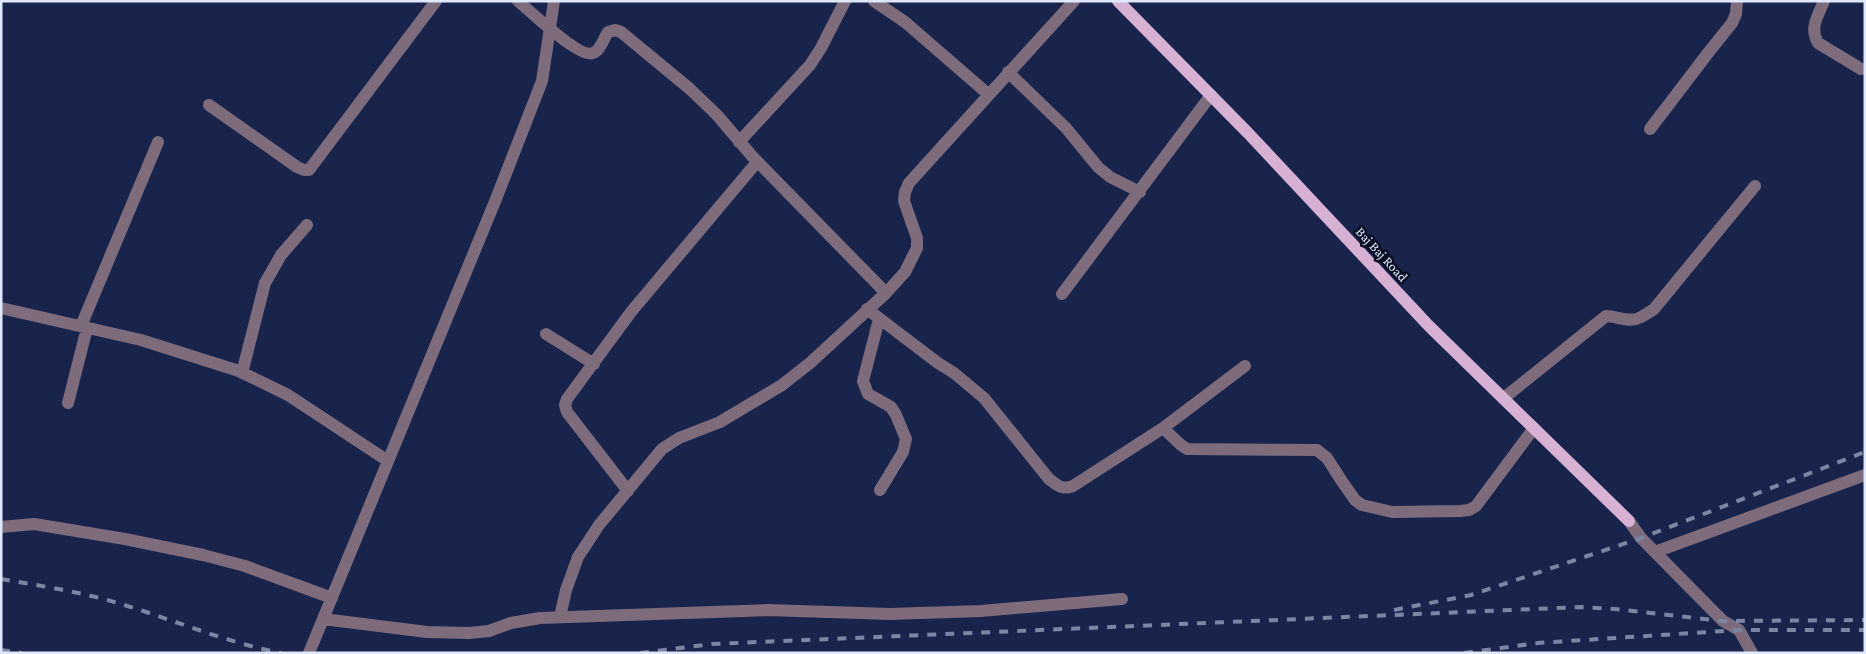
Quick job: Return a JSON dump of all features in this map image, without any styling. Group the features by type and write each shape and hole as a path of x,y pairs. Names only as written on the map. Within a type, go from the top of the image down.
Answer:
{"main road":[{"name":"Baj Baj Road","path":"1118,1 1211,95 1429,326 1629,521"}],"street":[{"path":"209,105 297,167 309,170 436,1"},
{"path":"518,1 583,54 591,54 596,51 608,32 615,30 621,32 690,89 717,115 757,162 886,293"},
{"path":"309,653 496,200 542,81 554,1"},
{"path":"740,142 810,65 845,1"},
{"path":"874,1 905,22 988,94"},
{"path":"560,617 566,590 578,557 599,525 662,449 679,438 720,422 782,385 810,363 886,293 904,272 917,248 917,238 904,201 909,183 1074,1"},
{"path":"1650,129 1732,23 1736,14 1737,1"},
{"path":"1824,1 1813,29 1814,36 1818,43 1861,68"},
{"path":"1008,72 1066,128 1098,166 1110,177 1140,192"},
{"path":"1062,294 1211,95"},
{"path":"68,403 84,327 158,142"},
{"path":"628,491 567,412 565,406 568,399 631,312 757,162"},
{"path":"1504,398 1606,316 1615,316 1627,320 1638,319 1654,309 1754,186"},
{"path":"242,373 265,283 281,255 307,225"},
{"path":"1,308 142,340 242,373 288,395 388,461"},
{"path":"867,309 938,363 954,372 984,398 1048,479 1059,488 1065,489 1073,486 1163,428 1245,366"},
{"path":"879,318 863,381 868,394 891,407 906,439 903,452 880,490"},
{"path":"546,334 594,364"},
{"path":"1163,428 1181,445 1188,448 1317,450 1327,458 1355,500 1369,508 1392,512 1460,511 1469,510 1476,506 1534,428"},
{"path":"1655,552 1865,475"},
{"path":"1629,521 1640,538 1723,621 1739,630 1752,653"},
{"path":"1,527 34,524 125,539 204,555 245,566 332,598"},
{"path":"323,620 428,632 469,633 490,631 511,623 540,618 768,610 899,614 981,611 1122,599"}],"railway":[{"path":"1394,610 1471,595 1641,538 1865,452"},
{"path":"1,579 91,596 141,610 220,637 281,653"},
{"path":"640,653 712,644 1581,607 1723,621 1865,620"},
{"path":"1464,653 1538,643 1739,630 1865,630"},
{"path":"1,650 22,653"}]}
